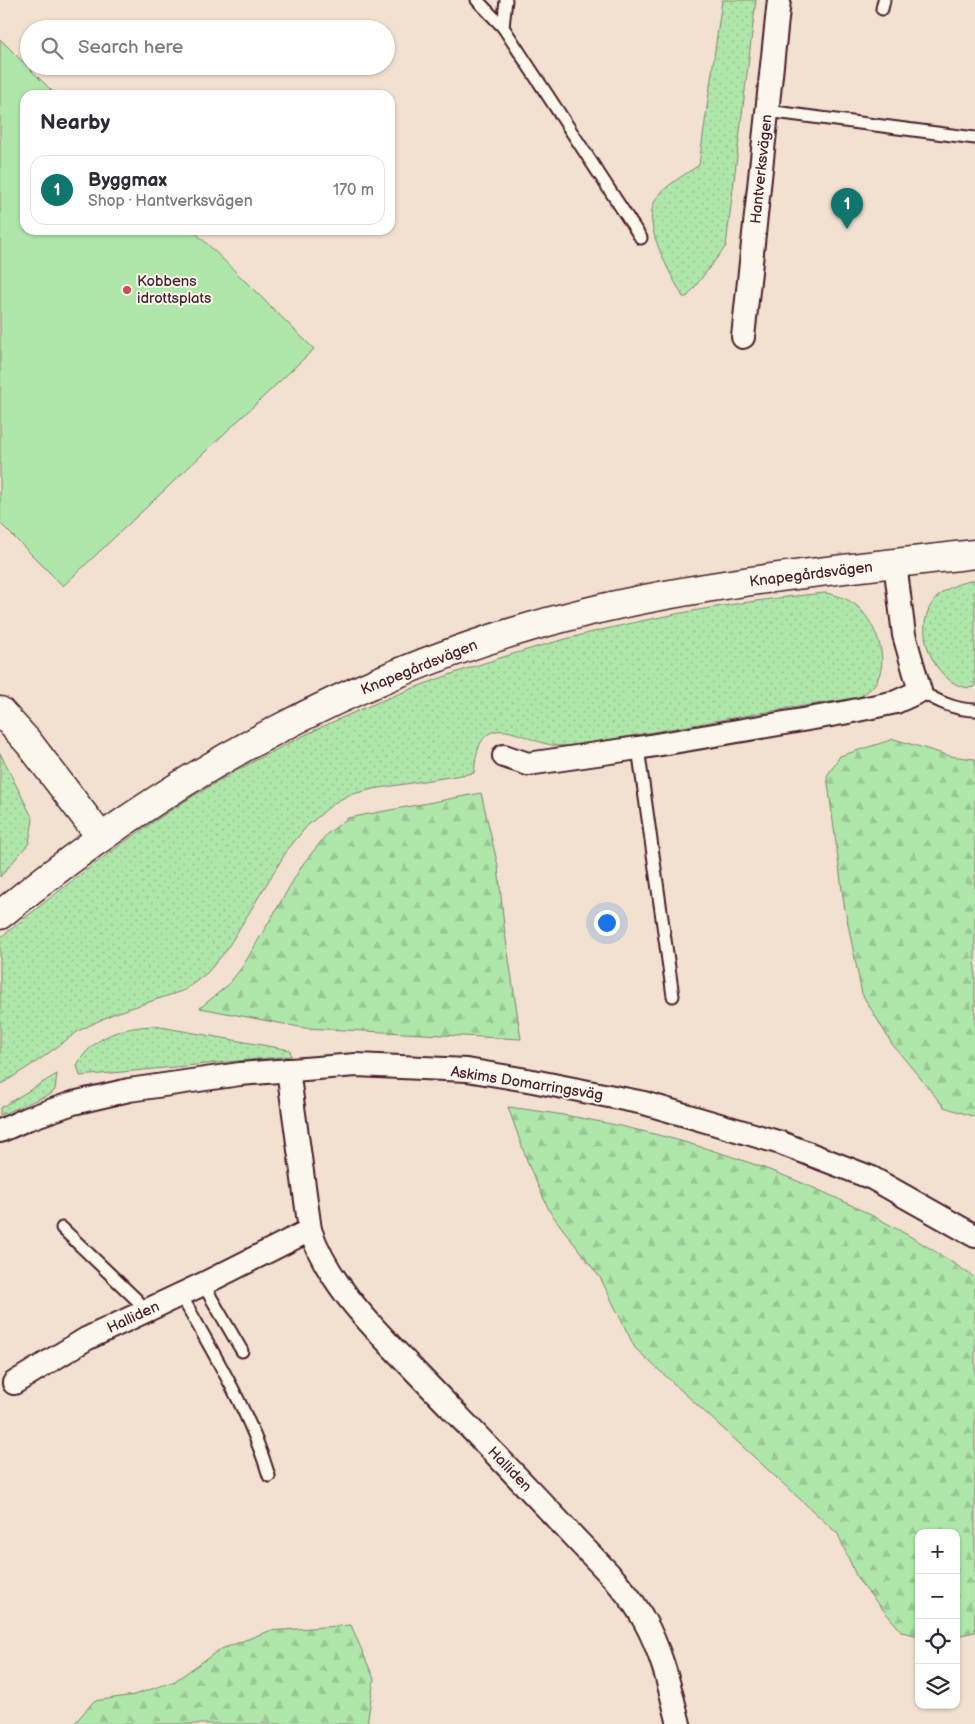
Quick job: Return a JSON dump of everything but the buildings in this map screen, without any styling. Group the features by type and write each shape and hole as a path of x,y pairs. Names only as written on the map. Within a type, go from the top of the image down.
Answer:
{"street":[{"name":"Hantverksvägen","path":"743,337 779,0"},
{"name":"Knapegårdsvägen","path":"0,914 100,836 276,728 387,677 457,649 587,611 678,592 975,554"},
{"name":"Knapegårdsvägen","path":"895,563 904,635 920,691"},
{"path":"504,756 528,764 638,748 843,713 896,702 920,691"},
{"path":"0,711 29,743 100,836"},
{"name":"Askims Domarringsväg","path":"0,1131 27,1119 73,1103 129,1090 240,1074 356,1065 467,1070 533,1080 644,1103 781,1142 863,1175 975,1236"},
{"name":"Halliden","path":"288,1070 310,1230 319,1255 374,1329 549,1509 633,1601 655,1644 679,1724"},
{"name":"Halliden","path":"14,1383 86,1339 145,1310 181,1295 310,1230"}],"lane":[{"path":"477,0 503,27 641,238"},
{"path":"503,27 506,0"},
{"path":"768,111 975,138"},
{"path":"920,691 938,702 965,710 975,710"},
{"path":"638,748 673,996"},
{"path":"62,1228 145,1310"},
{"path":"203,1284 242,1351"},
{"path":"181,1295 241,1408 262,1452 269,1476"}],"green space":[{"path":"722,0 756,0 726,246 687,297 683,297 654,235 652,209 656,199 665,189 699,165"},
{"name":"Kobbens idrottsplats","path":"0,39 20,59 20,75 36,75 51,90 20,90 20,235 198,235 314,349 63,586 0,523"},
{"path":"975,580 975,687 960,686 945,676 934,661 926,642 925,623 932,604 948,589"},
{"path":"825,593 842,597 857,606 868,619 877,637 882,656 879,677 874,685 861,696 570,746 550,745 514,733 496,731 488,734 481,742 476,756 474,773 373,789 349,795 334,803 307,826 288,849 225,952 207,973 185,990 113,1014 80,1030 0,1085 0,938 70,882 192,797 265,756 340,719 418,687 497,659 578,636 660,617 742,603"},
{"path":"894,739 950,756 975,759 975,1117 944,1107 892,1044 862,994 844,904 827,776 840,756"},
{"path":"0,753 33,819 29,843 0,877"},
{"path":"481,793 498,866 504,926 521,1039 305,1028 200,1008 228,985 243,966 303,864 327,834 348,818"},
{"path":"155,1026 290,1050 291,1056 80,1076 77,1065 92,1046 101,1040 132,1028"},
{"path":"57,1074 55,1090 51,1094 0,1115 0,1108"},
{"path":"508,1107 570,1116 631,1129 692,1144 752,1164 811,1187 867,1213 922,1244 975,1278 975,1632 960,1635 960,1529 915,1529 915,1635 902,1632 858,1580 838,1534 635,1348 601,1279 550,1212 529,1166"},
{"path":"351,1625 374,1679 367,1724 74,1724 94,1701 134,1695 175,1681 219,1650 269,1631"}],"place":[{"name":"Byggmax","path":"847,229"},
{"name":"Kobbens idrottsplats","path":"127,290"}]}
